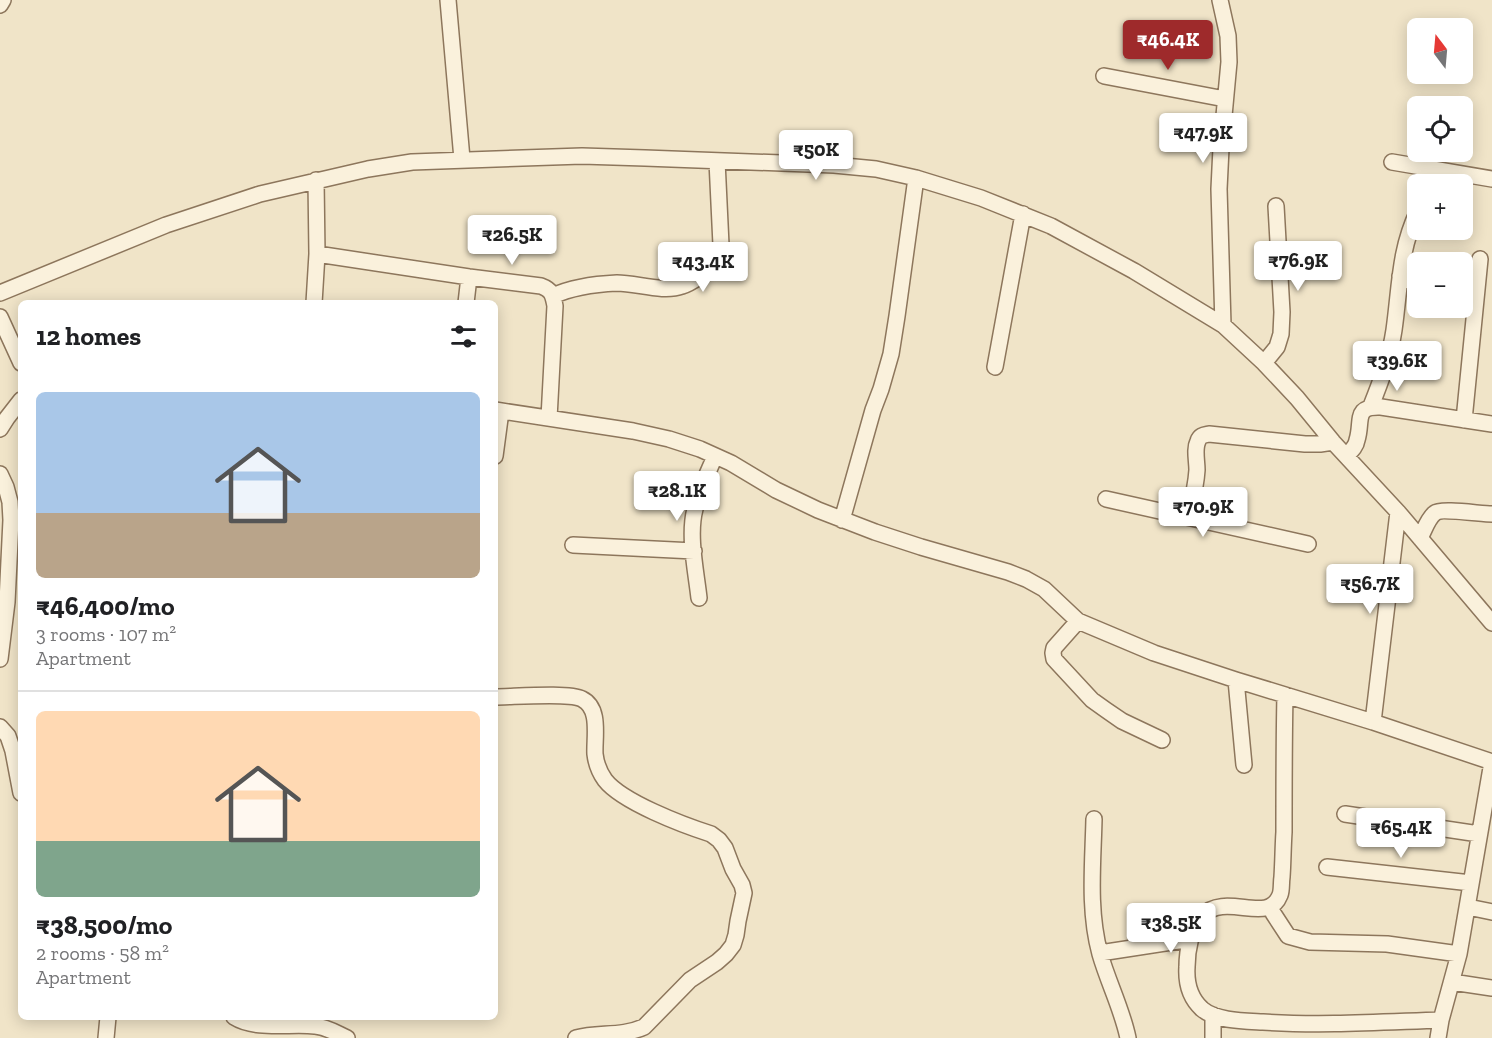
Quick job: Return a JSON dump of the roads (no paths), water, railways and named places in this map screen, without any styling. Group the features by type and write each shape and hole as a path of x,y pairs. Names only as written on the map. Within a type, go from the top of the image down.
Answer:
{"street":[{"path":"0,4 3,0"},
{"path":"448,0 462,159"},
{"path":"1220,0 1228,36 1219,189 1223,325"},
{"path":"1104,76 1225,99"},
{"path":"0,293 166,225 260,194 368,169 412,162 582,156 834,165 876,169 916,178 1023,214 1089,246 1223,325 1297,398 1492,623"},
{"path":"553,296 566,290 614,284 668,289 681,287 715,266 720,257 721,245 717,161"},
{"path":"1392,162 1492,179"},
{"path":"842,520 891,354 916,178"},
{"path":"314,300 317,254 316,180"},
{"path":"1264,363 1277,347 1281,334 1282,312 1276,206"},
{"path":"995,367 1023,214"},
{"path":"1371,406 1390,353 1407,236"},
{"path":"317,254 541,286 548,289 553,296 555,306 549,418"},
{"path":"1473,285 1480,259"},
{"path":"1400,276 1407,280"},
{"path":"466,300 469,277"},
{"path":"0,317 17,347"},
{"path":"1464,420 1468,318"},
{"path":"0,429 18,404"},
{"path":"1346,456 1356,445 1359,416 1371,406 1492,424"},
{"path":"498,410 633,431 700,449 731,463 776,490 842,520 1026,579 1044,589 1078,621 1154,653 1492,762 1459,954 1438,1038"},
{"path":"1188,517 1197,471 1198,440 1202,435 1305,444 1333,442"},
{"path":"699,598 693,550 694,511 715,456"},
{"path":"0,474 10,501 11,520 8,602 0,659"},
{"path":"1106,499 1308,544"},
{"path":"1420,538 1432,516 1440,511 1492,514"},
{"path":"1373,722 1398,512"},
{"path":"573,545 693,550"},
{"path":"1078,621 1054,648 1054,659 1057,664 1092,700 1122,721 1162,740"},
{"path":"1236,680 1244,765"},
{"path":"498,697 568,695 583,699 591,706 594,716 595,756 603,778 613,788 637,803 711,834 724,848 744,893 733,945 726,954 690,980 644,1027 619,1034 576,1038"},
{"path":"1285,695 1281,893 1276,903 1267,908 1256,909 1228,905 1215,908 1202,916 1188,948 1187,985 1193,999 1203,1010 1213,1015 1296,1031 1340,1024 1441,1020"},
{"path":"0,727 17,748"},
{"path":"1345,814 1479,834"},
{"path":"1094,819 1095,925 1100,953 1128,1038"},
{"path":"1327,867 1472,883"},
{"path":"1468,907 1492,912"},
{"path":"1274,913 1287,936 1310,942 1387,945 1459,954"},
{"path":"1100,953 1191,939"},
{"path":"1452,982 1492,988"},
{"path":"1213,1015 1213,1038"},
{"path":"106,1038 108,1020"},
{"path":"238,1020 253,1023 316,1026 347,1038"}]}
